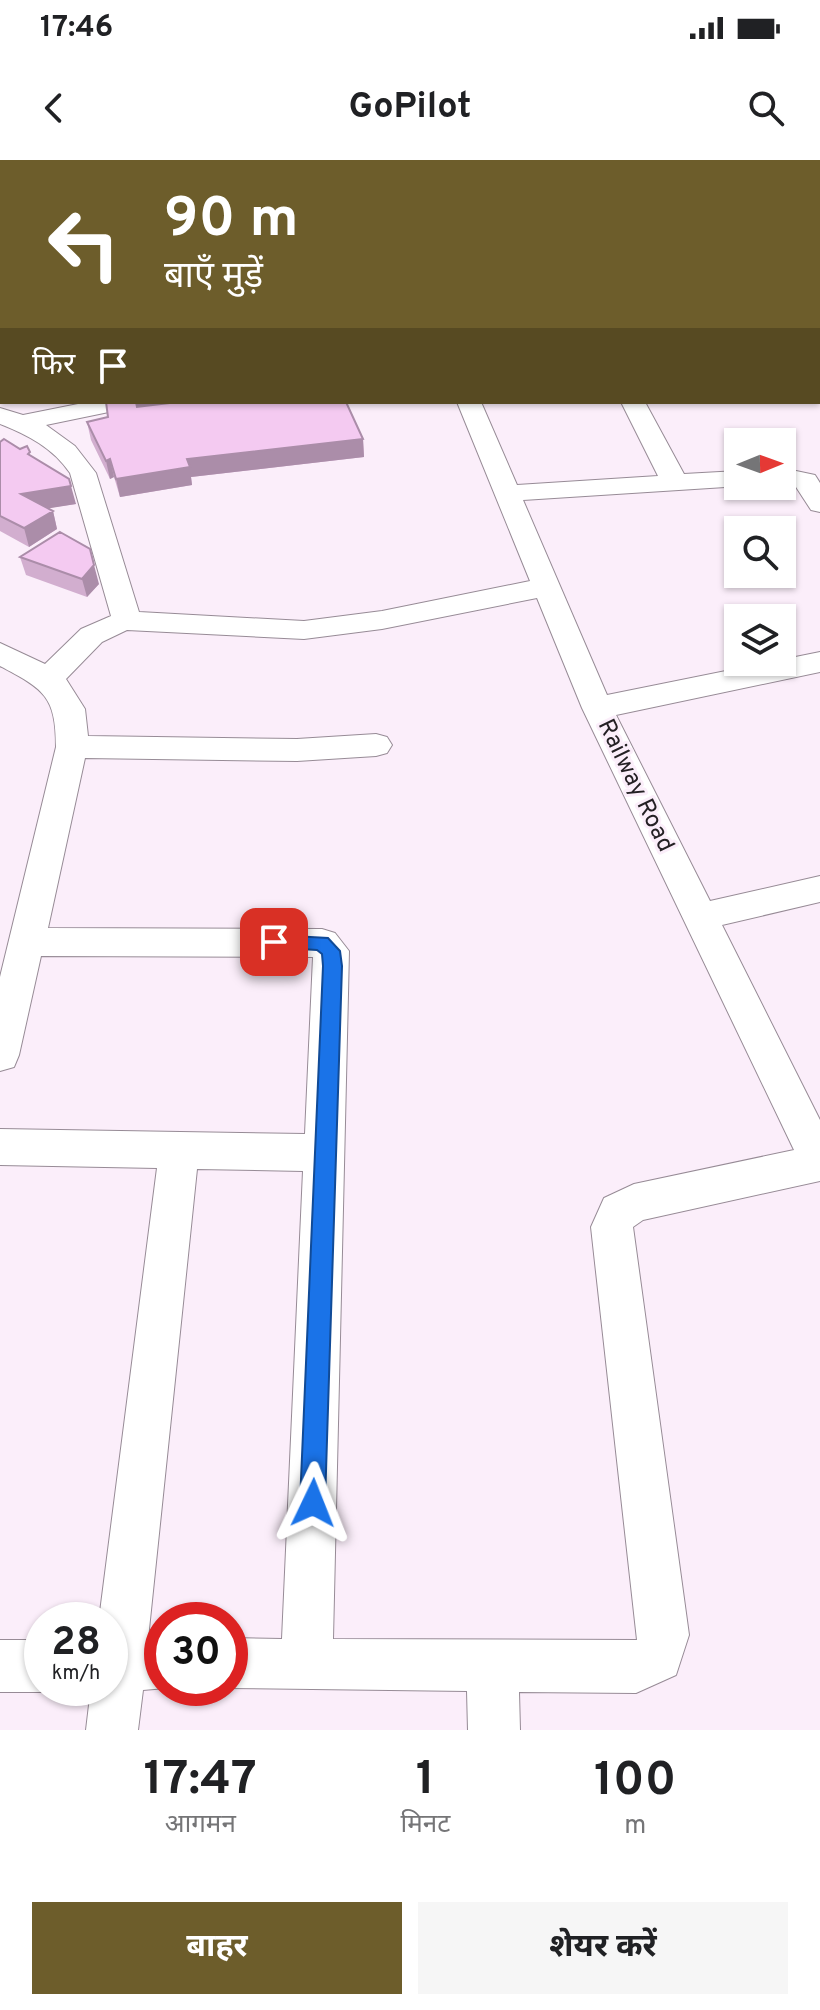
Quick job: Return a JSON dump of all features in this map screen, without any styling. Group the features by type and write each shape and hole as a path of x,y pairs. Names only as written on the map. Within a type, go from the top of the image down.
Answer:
{"street":[{"path":"11,419 111,404"},
{"name":"Railway Road","path":"470,404 597,708 820,1162"},
{"path":"634,404 675,483"},
{"path":"11,419 61,443 83,473 127,621"},
{"path":"796,479 806,481 820,504"},
{"path":"507,493 724,480"},
{"path":"48,680 92,633 104,626 127,621 304,630 382,620 545,587"},
{"path":"0,653 61,690 70,705 73,723 72,747 0,1055"},
{"path":"597,708 820,662"},
{"path":"72,747 297,750 376,745"},
{"path":"699,917 820,889"},
{"path":"27,942 322,943 331,951 307,1663"},
{"path":"0,1147 326,1153"},
{"path":"112,1730 131,1665 179,1151"},
{"path":"248,1664 636,1667 658,1657 664,1635 612,1227 619,1212 634,1203 820,1162"},
{"path":"492,1665 494,1730"},
{"path":"0,1666 24,1666"}],"building":[{"path":"106,404 136,404 137,407 162,404 347,404 363,439 187,459 190,467 116,479 110,459 106,461 87,422 108,417"},
{"path":"4,439 20,449 27,446 28,454 69,479 71,486 21,494 53,511 24,528 0,516 0,442"},
{"path":"60,532 90,549 94,565 82,579 20,557"}],"route":[{"path":"274,942 322,943 331,951 313,1503"}]}
